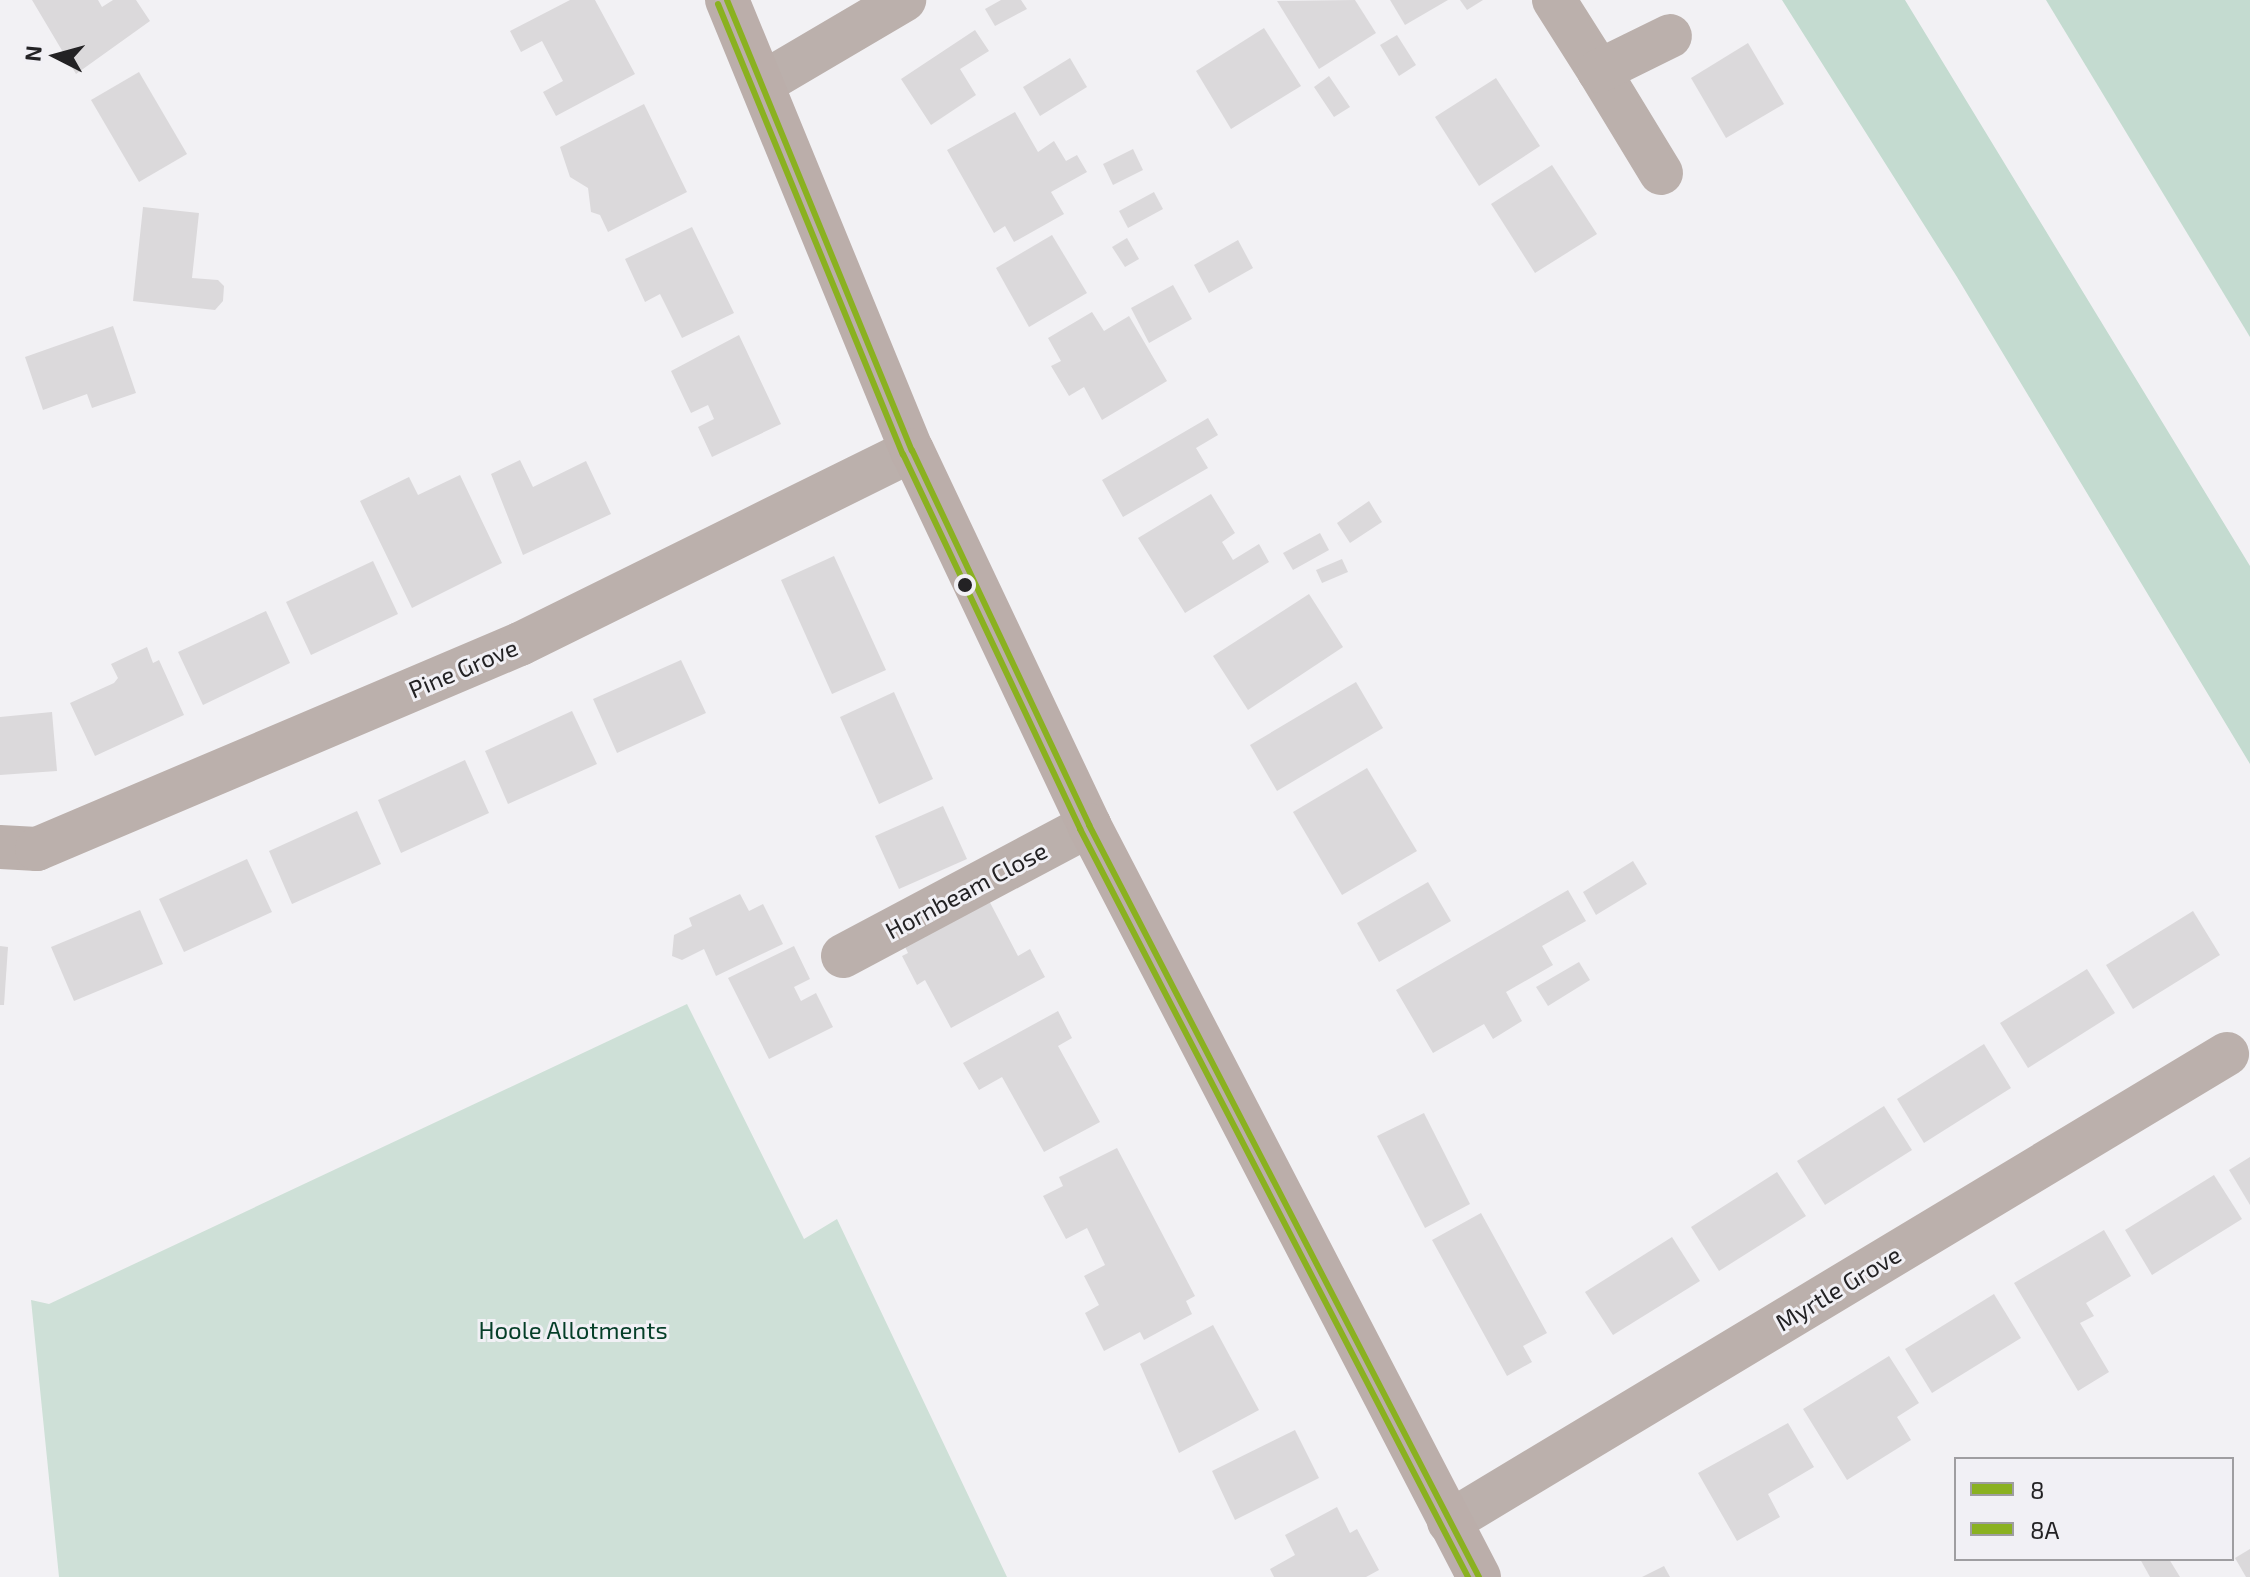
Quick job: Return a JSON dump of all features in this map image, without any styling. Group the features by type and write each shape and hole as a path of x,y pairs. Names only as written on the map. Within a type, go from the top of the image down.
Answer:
{"street":[{"path":"727,0 912,450 1089,825 1479,1577"},
{"path":"763,83 904,0"},
{"path":"1554,0 1661,173"},
{"path":"1599,71 1670,36"},
{"name":"Pine Grove","path":"0,847 37,849 520,644 912,450"},
{"name":"Hornbeam Close","path":"843,956 1089,825"},
{"name":"Myrtle Grove","path":"1449,1522 2227,1054"}],"green space":[{"path":"1782,0 1905,0 2250,566 2250,764 1957,277"},
{"path":"2046,0 2250,0 2250,337"},
{"name":"Hoole Allotments","path":"687,1004 804,1239 837,1219 1007,1577 59,1577 31,1300 49,1304"}],"building":[{"path":"32,0 98,0 102,7 113,0 136,0 150,21 76,74"},
{"path":"570,0 595,0 635,74 556,116 543,92 563,81 542,41 521,52 510,31"},
{"path":"1001,0 1021,0 1027,9 995,26 985,9"},
{"path":"1355,0 1376,33 1319,69 1277,1"},
{"path":"1390,0 1448,0 1405,25"},
{"path":"1460,0 1483,0 1467,10"},
{"path":"1264,28 1301,86 1231,129 1196,71"},
{"path":"975,30 989,51 960,69 976,95 931,125 901,79"},
{"path":"1397,35 1416,65 1399,76 1380,45"},
{"path":"1748,43 1784,104 1726,138 1691,78"},
{"path":"1070,58 1087,87 1040,116 1023,87"},
{"path":"139,72 187,154 139,182 91,100"},
{"path":"1329,76 1350,107 1334,117 1314,87"},
{"path":"1496,78 1540,146 1479,186 1435,117"},
{"path":"644,104 687,192 608,232 600,215 591,212 588,188 570,177 560,147"},
{"path":"1015,112 1038,152 1054,141 1066,161 1077,155 1087,172 1051,192 1064,214 1014,242 1005,226 994,233 947,150"},
{"path":"1133,149 1143,170 1113,185 1103,164"},
{"path":"1552,165 1597,234 1535,273 1491,204"},
{"path":"1154,192 1163,209 1128,228 1119,211"},
{"path":"143,207 199,213 192,278 218,280 224,286 223,301 215,310 133,301"},
{"path":"692,227 734,313 682,338 660,294 645,302 625,259"},
{"path":"1052,235 1087,293 1029,327 996,268"},
{"path":"1127,238 1139,259 1125,267 1112,247"},
{"path":"1238,240 1253,268 1209,293 1194,265"},
{"path":"1173,285 1192,319 1149,343 1131,308"},
{"path":"1092,312 1104,331 1129,316 1167,381 1102,420 1084,387 1069,396 1051,366 1061,361 1048,338"},
{"path":"113,326 136,393 92,408 87,394 43,410 25,357"},
{"path":"739,335 781,424 712,457 698,427 714,419 708,405 691,413 671,371"},
{"path":"1208,418 1218,435 1196,448 1208,468 1123,517 1102,480"},
{"path":"520,460 533,487 586,461 611,514 523,555 491,474"},
{"path":"460,475 502,563 412,608 360,501 409,477 418,495"},
{"path":"1211,494 1235,533 1222,542 1233,560 1259,544 1269,562 1185,613 1138,538"},
{"path":"1369,501 1382,522 1350,543 1337,523"},
{"path":"1320,533 1329,550 1293,570 1283,553"},
{"path":"834,556 886,670 832,694 781,580"},
{"path":"1342,559 1348,572 1322,583 1316,570"},
{"path":"373,561 398,614 311,655 286,602"},
{"path":"1309,594 1343,647 1248,710 1213,656"},
{"path":"266,611 290,663 203,705 178,652"},
{"path":"147,647 153,663 159,660 184,715 95,756 70,703 114,683 118,678 111,664"},
{"path":"681,660 706,713 617,753 593,699"},
{"path":"1356,682 1383,728 1277,791 1250,745"},
{"path":"894,692 933,779 879,804 840,717"},
{"path":"572,711 597,764 508,804 485,751"},
{"path":"52,712 57,771 0,775 0,717"},
{"path":"465,760 489,813 401,853 378,800"},
{"path":"1367,768 1417,851 1342,895 1293,812"},
{"path":"943,806 967,859 899,889 875,836"},
{"path":"357,811 381,864 292,904 269,851"},
{"path":"247,859 272,912 184,952 159,899"},
{"path":"1633,861 1647,884 1596,915 1583,892"},
{"path":"1428,882 1451,921 1379,962 1357,923"},
{"path":"1568,890 1586,921 1542,946 1553,965 1506,992 1522,1021 1493,1039 1484,1024 1433,1053 1396,990"},
{"path":"985,893 1018,956 1030,949 1045,977 951,1028 925,980 917,985 902,956 908,953 901,938"},
{"path":"740,894 749,911 763,904 783,944 716,976 704,949 682,960 672,956 674,935 692,926 689,918"},
{"path":"140,910 163,964 74,1001 51,947"},
{"path":"2193,911 2220,955 2133,1009 2106,965"},
{"path":"0,946 8,947 4,1005 0,1005"},
{"path":"794,946 810,979 794,987 801,1001 816,993 833,1027 769,1059 728,978"},
{"path":"1579,962 1590,980 1548,1006 1536,987"},
{"path":"2087,969 2115,1013 2028,1068 2000,1023"},
{"path":"1058,1011 1072,1038 1058,1046 1100,1122 1044,1152 1002,1077 979,1090 963,1063"},
{"path":"1984,1044 2011,1088 1924,1143 1897,1099"},
{"path":"1884,1106 1912,1150 1825,1205 1797,1161"},
{"path":"1424,1113 1470,1204 1425,1228 1377,1136"},
{"path":"1117,1148 1195,1296 1186,1301 1192,1314 1144,1340 1140,1332 1104,1351 1085,1313 1099,1305 1084,1276 1105,1265 1087,1228 1066,1239 1043,1196 1063,1186 1059,1177"},
{"path":"2250,1157 2250,1205 2229,1170"},
{"path":"1777,1172 1806,1216 1719,1271 1691,1227"},
{"path":"2214,1175 2242,1219 2152,1275 2125,1230"},
{"path":"1481,1213 1547,1333 1523,1346 1532,1362 1507,1376 1432,1240"},
{"path":"2104,1230 2131,1276 2086,1303 2094,1316 2080,1323 2109,1372 2078,1391 2014,1283"},
{"path":"1672,1237 1700,1281 1613,1335 1585,1292"},
{"path":"1994,1294 2021,1338 1932,1393 1905,1349"},
{"path":"1213,1325 1259,1410 1179,1453 1140,1364"},
{"path":"1889,1356 1919,1403 1897,1417 1911,1440 1847,1480 1803,1409"},
{"path":"1788,1423 1814,1467 1768,1494 1780,1517 1737,1541 1698,1473"},
{"path":"1295,1430 1319,1478 1235,1520 1212,1471"},
{"path":"1337,1507 1350,1533 1357,1529 1379,1570 1366,1577 1274,1577 1270,1569 1295,1555 1285,1535"},
{"path":"2250,1549 2250,1577 2246,1577 2235,1558"},
{"path":"2141,1561 2170,1561 2180,1577 2150,1577"},
{"path":"1664,1566 1670,1577 1642,1577"}],"transit line":[{"name":"8","path":"727,0 912,450 1089,825 1479,1577"},
{"name":"8A","path":"718,4 903,454 1080,829 1468,1577"}]}
